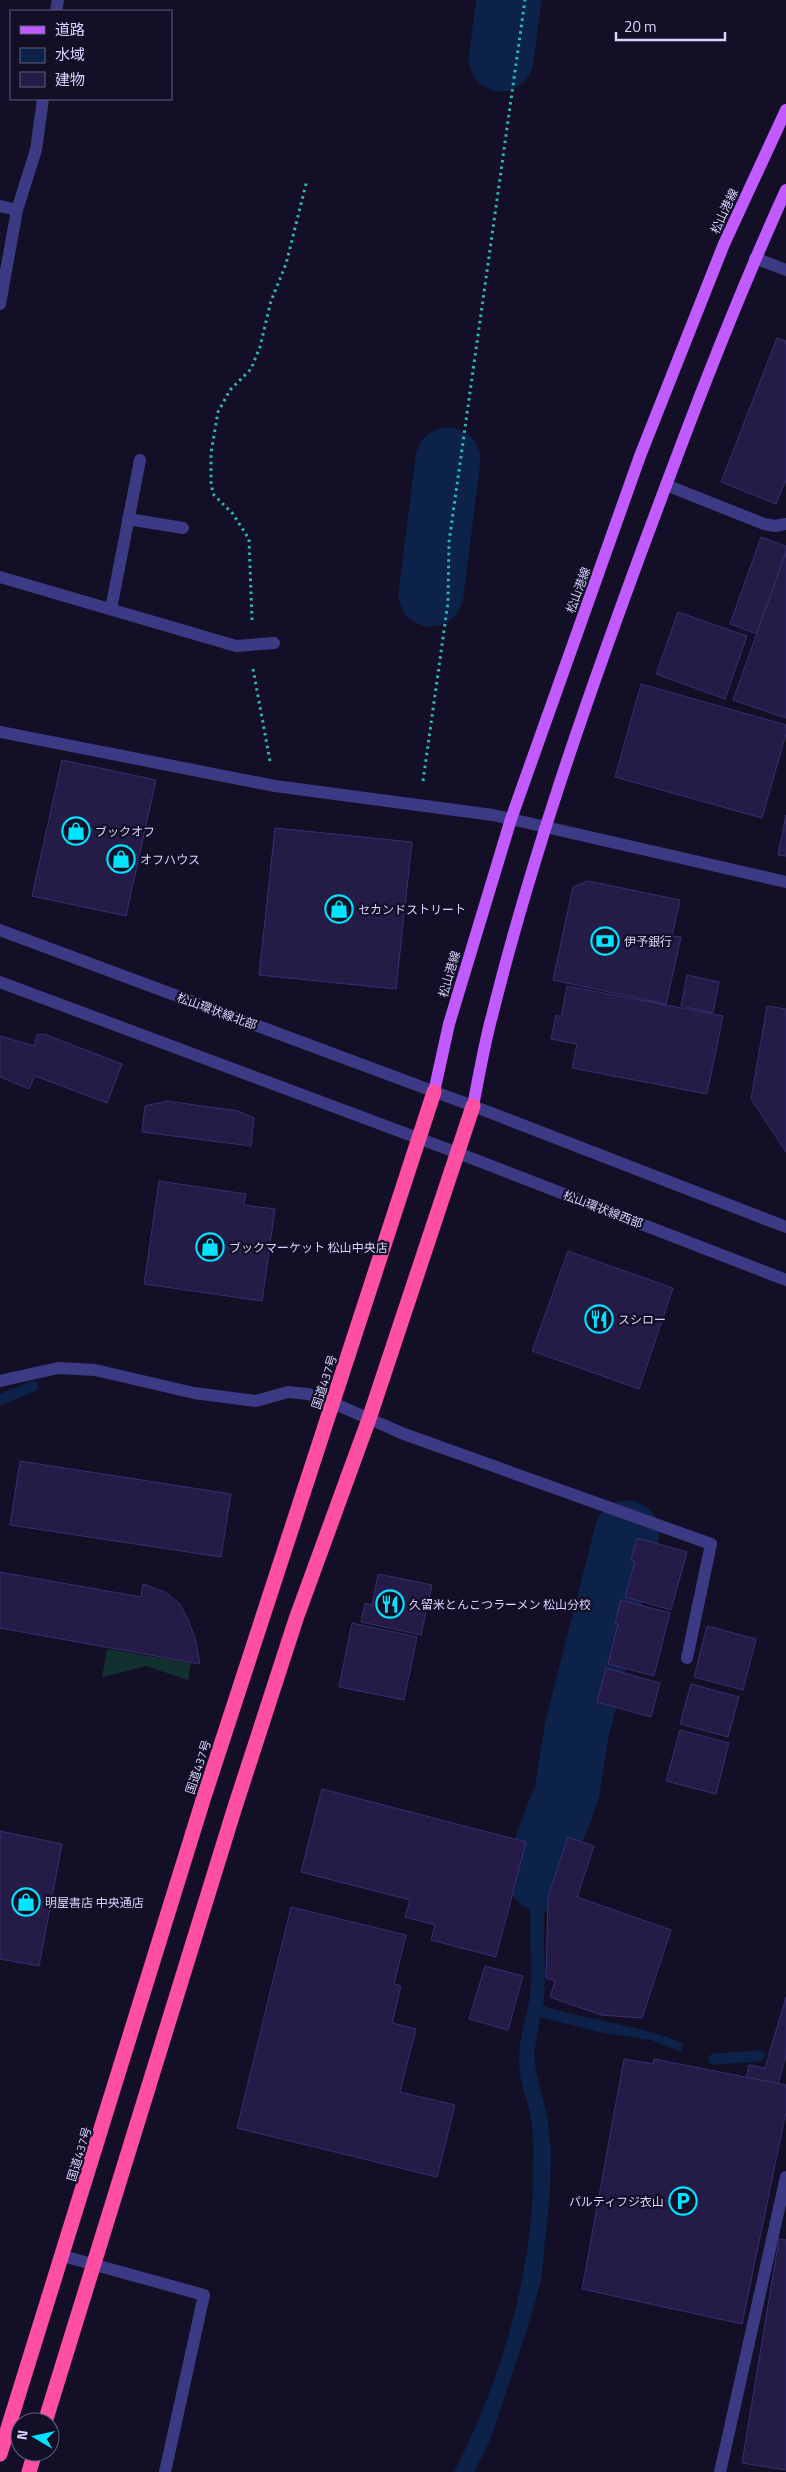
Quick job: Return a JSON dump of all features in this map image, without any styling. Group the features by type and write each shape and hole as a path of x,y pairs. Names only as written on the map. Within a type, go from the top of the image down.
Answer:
{"highway":[{"name":"国道437号","path":"0,2454 203,1800 434,1092"},
{"path":"47,2412 296,1620 369,1419 473,1106"}],"main road":[{"name":"松山港線","path":"434,1092 450,1024 511,819 640,456 724,244 786,110"},
{"path":"473,1106 492,1015 546,826 596,676 666,485 755,258 786,190"}],"street":[{"path":"0,304 17,210 36,150 44,100"},
{"path":"0,206 17,210"},
{"path":"755,258 786,270"},
{"path":"111,609 140,460"},
{"path":"666,485 764,524 775,526 786,524"},
{"path":"128,519 183,528"},
{"path":"0,577 236,646 274,644"},
{"path":"0,732 275,786 493,815 786,882"},
{"name":"松山環状線北部","path":"0,930 434,1092"},
{"path":"0,982 420,1139"},
{"path":"434,1092 786,1227"},
{"name":"松山環状線西部","path":"420,1139 786,1280"},
{"path":"0,1381 58,1368 86,1369 194,1393 256,1400 288,1392 308,1394 333,1402 404,1434 711,1544 686,1658"},
{"path":"720,2472 786,2177"},
{"path":"63,2256 204,2295 165,2472"}],"path":[{"path":"420,806 448,602 449,542 525,0"},
{"path":"275,786 253,671 249,539 232,514 213,494 211,453 218,412 230,390 250,370 260,348 271,301 286,264 308,180"}],"green space":[{"path":"107,1649 191,1663 188,1680 146,1666 102,1677"}],"water":[{"path":"561,1789 574,1795 556,1844 549,1869 545,1895 543,2006 631,2027 683,2043 681,2052 651,2040 604,2033 540,2017 534,2053 536,2071 548,2120 551,2151 550,2192 541,2280 529,2323 491,2438 474,2472 454,2472 486,2402 499,2364 521,2287 528,2248 532,2209 533,2138 530,2111 520,2077 519,2053 531,1985 530,1911 533,1874 543,1832"}],"building":[{"path":"777,338 786,341 786,480 776,504 721,482"},
{"path":"761,537 786,546 786,552 757,634 730,624"},
{"path":"786,552 786,718 733,700"},
{"path":"678,612 747,636 725,699 656,674"},
{"path":"641,684 786,725 786,734 762,818 615,777"},
{"path":"62,760 156,780 126,916 32,896"},
{"path":"786,815 786,856 778,855"},
{"path":"275,828 412,842 396,989 259,975"},
{"path":"588,881 680,900 672,936 681,937 666,1004 553,980 573,887"},
{"path":"687,975 719,982 713,1013 681,1006"},
{"path":"567,986 723,1016 707,1094 572,1068 577,1044 551,1039 556,1015 561,1017"},
{"path":"767,1006 786,1009 786,1152 751,1099"},
{"path":"44,1034 122,1064 107,1103 35,1076 29,1089 0,1077 0,1036 34,1046 37,1035"},
{"path":"167,1101 238,1111 254,1118 251,1146 142,1132 145,1106"},
{"name":"ブックマーケット 松山中央店","path":"159,1181 246,1194 244,1205 275,1209 262,1301 144,1284"},
{"path":"568,1251 673,1288 639,1389 532,1351"},
{"path":"20,1461 231,1494 221,1557 10,1525"},
{"path":"637,1538 687,1552 671,1610 625,1597 635,1561 631,1560"},
{"path":"0,1572 141,1597 143,1584 165,1592 180,1604 188,1620 195,1638 200,1664 0,1628"},
{"path":"378,1574 432,1585 421,1635 361,1622 365,1603 372,1605"},
{"path":"621,1600 670,1613 654,1676 608,1664 618,1624 615,1623"},
{"path":"352,1623 417,1637 404,1700 339,1687"},
{"path":"707,1626 756,1639 743,1690 694,1677"},
{"path":"606,1668 660,1683 651,1717 597,1702"},
{"path":"691,1684 739,1697 728,1737 680,1724"},
{"path":"680,1730 729,1743 716,1794 666,1781"},
{"path":"322,1789 526,1842 496,1957 431,1940 435,1925 405,1917 410,1900 301,1872"},
{"name":"明屋書店 中央通店","path":"0,1831 62,1844 39,1966 0,1959"},
{"path":"568,1837 594,1846 577,1897 671,1930 642,2018 601,2015 550,1997 555,1981 546,1978 548,1897"},
{"path":"291,1907 406,1935 394,1984 401,1986 392,2023 416,2029 400,2092 455,2105 437,2177 237,2128"},
{"path":"485,1966 523,1976 508,2030 469,2019"},
{"path":"786,1997 786,2055 778,2084 746,2079 749,2065 765,2068"},
{"name":"パルティフジ衣山","path":"624,2059 653,2064 654,2059 786,2085 786,2112 742,2324 582,2289"},
{"path":"779,2239 786,2240 786,2470 742,2463"}],"waterway":[{"path":"501,59 509,0"},
{"path":"431,594 448,460"},
{"path":"0,1400 33,1386"},
{"path":"541,1879 548,1842 567,1792 577,1729 627,1533"},
{"path":"714,2059 759,2056"}],"place":[{"name":"ブックオフ","path":"76,831"},
{"name":"オフハウス","path":"121,859"},
{"name":"セカンドストリート","path":"339,909"},
{"name":"伊予銀行","path":"605,941"},
{"name":"ブックマーケット 松山中央店","path":"210,1247"},
{"name":"スシロー","path":"599,1319"},
{"name":"久留米とんこつラーメン 松山分校","path":"390,1604"},
{"name":"明屋書店 中央通店","path":"26,1902"},
{"name":"パルティフジ衣山","path":"683,2201"}]}
